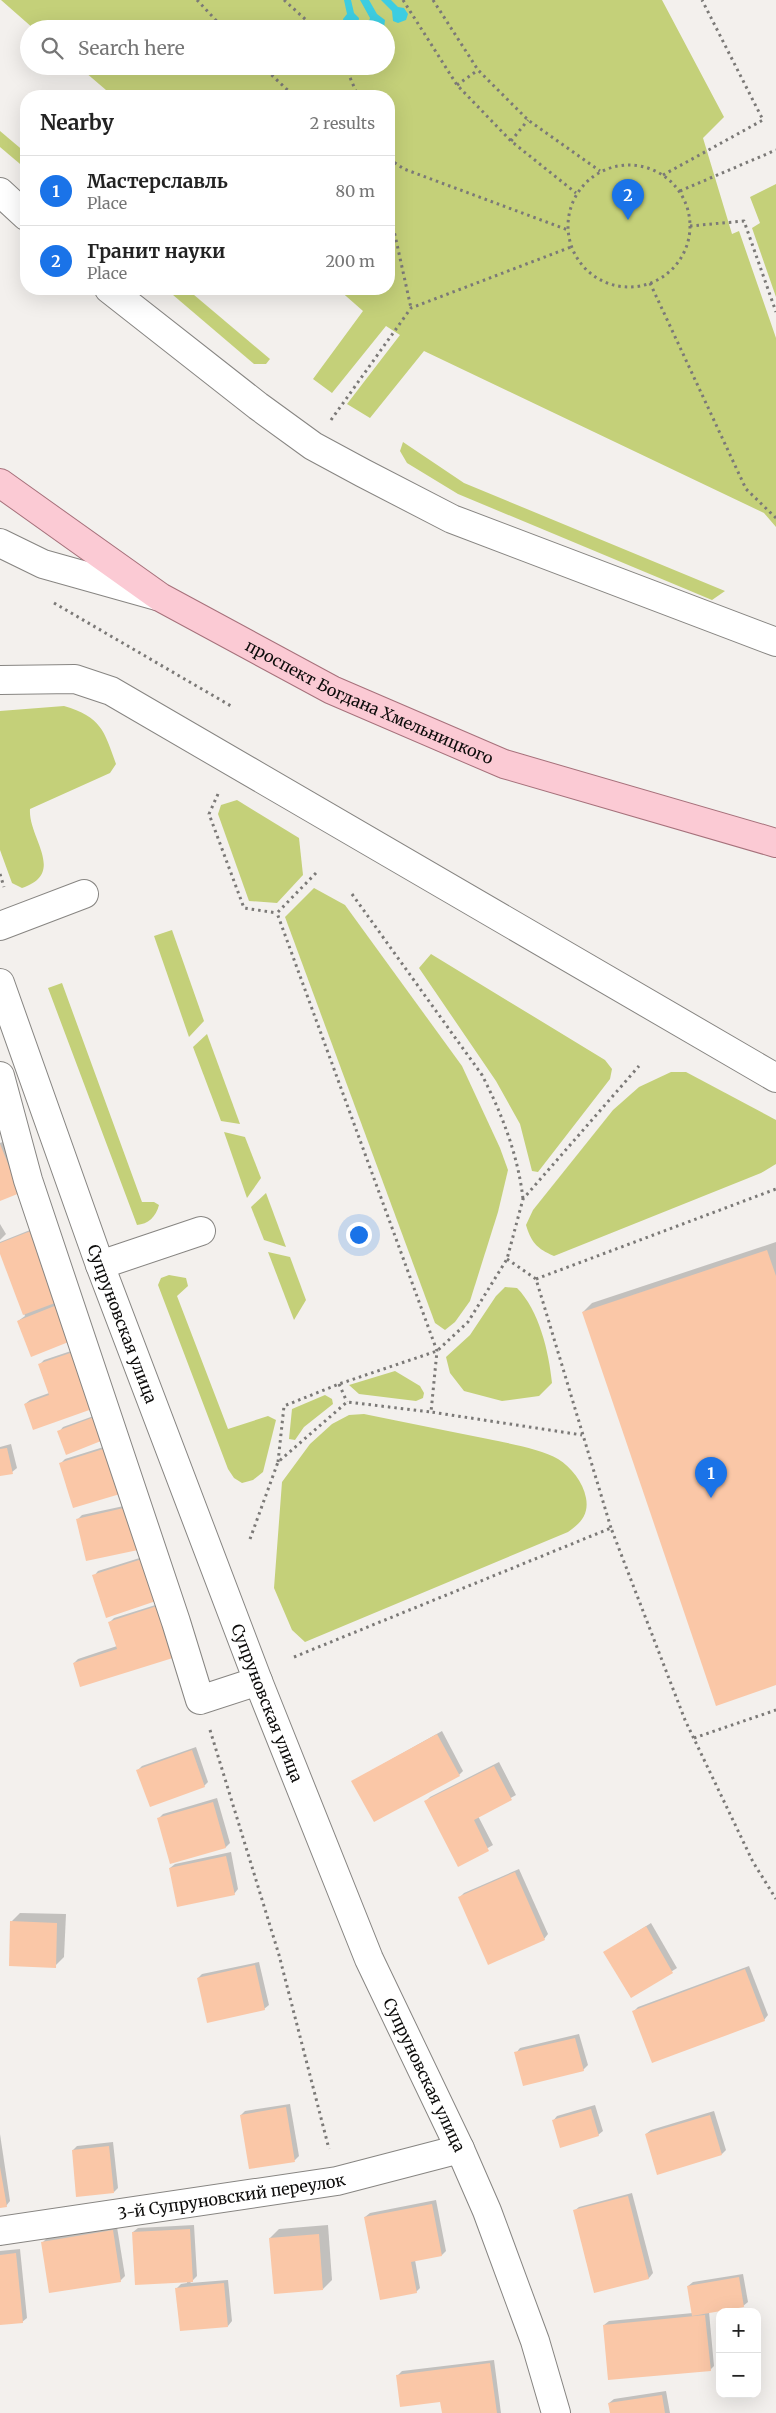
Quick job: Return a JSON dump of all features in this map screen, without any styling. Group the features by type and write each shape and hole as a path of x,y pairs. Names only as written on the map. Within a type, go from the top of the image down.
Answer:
{"main road":[{"name":"проспект Богдана Хмельницкого","path":"0,483 160,597 332,690 504,764 776,843"}],"street":[{"path":"0,192 20,210"},
{"path":"118,295 258,406 313,446 452,519 776,642"},
{"path":"0,543 43,564 160,597"},
{"path":"0,680 75,678 111,691 776,1078"},
{"path":"0,926 84,894"},
{"name":"Супруновская улица","path":"0,983 100,1265 258,1681 369,1959 460,2149 487,2212 535,2341 556,2413"},
{"path":"0,1076 28,1180 170,1603 200,1700 258,1681"},
{"path":"100,1265 201,1231"},
{"name":"3-й Супруновский переулок","path":"0,2231 337,2181 460,2149"}],"path":[{"path":"197,0 216,20"},
{"path":"284,0 306,20"},
{"path":"403,0 457,84 512,141 576,193"},
{"path":"433,0 478,70 528,120 600,171"},
{"path":"663,175 763,120 702,0"},
{"path":"457,84 478,70"},
{"path":"272,75 288,90"},
{"path":"349,75 355,90"},
{"path":"512,141 528,120"},
{"path":"680,191 776,150"},
{"path":"395,163 404,170 568,230"},
{"path":"632,164 649,167 663,175 680,191 688,208 690,226 687,245 679,261 666,274 650,283 631,287 612,285 594,277 580,263 571,246 568,230 569,211 576,193 600,171 632,164"},
{"path":"690,226 744,221 776,312"},
{"path":"395,237 410,308"},
{"path":"313,446 410,308 571,246"},
{"path":"650,283 746,489 776,518"},
{"path":"50,600 231,706"},
{"path":"218,794 209,814 244,908 277,913"},
{"path":"277,913 316,873"},
{"path":"0,874 4,887"},
{"path":"250,1539 278,1462 284,1406 339,1384 437,1351 468,1322 507,1259 523,1199 520,1176 499,1108 482,1075 352,894"},
{"path":"277,913 437,1351 431,1412"},
{"path":"523,1199 639,1066"},
{"path":"536,1279 776,1189"},
{"path":"507,1259 536,1279 611,1528 684,1720 753,1862 776,1899"},
{"path":"339,1384 346,1402"},
{"path":"278,1462 346,1402 431,1412 582,1435"},
{"path":"294,1657 611,1528"},
{"path":"200,1700 279,1955 337,2181"},
{"path":"694,1738 776,1710"}],"green space":[{"path":"1,0 662,0 724,117 703,138 732,234 739,231 776,338 776,527 764,513 424,351 370,418 347,404 400,335 386,326 332,393 313,379 363,311 345,295 395,295 395,90 106,90 88,75 395,75 395,20 24,20"},
{"path":"0,131 20,148 20,164 0,147"},
{"path":"776,184 776,297 752,228 760,223 750,197"},
{"path":"173,295 194,295 270,359 266,364 254,364"},
{"path":"403,442 464,483 725,591 712,600 458,494 407,463 400,451"},
{"path":"64,706 94,720 108,742 116,764 110,773 30,809 31,820 44,864 42,873 35,881 22,888 12,883 0,850 0,711"},
{"path":"237,800 299,838 303,875 277,903 249,901 218,814 221,805"},
{"path":"314,888 345,905 462,1066 500,1148 508,1170 498,1212 470,1301 455,1322 445,1330 435,1323 285,917"},
{"path":"172,930 204,1021 189,1037 154,936"},
{"path":"431,954 605,1060 612,1069 610,1079 538,1172 532,1171 520,1124 496,1081 419,968"},
{"path":"62,983 142,1202 154,1202 159,1205 154,1216 145,1223 137,1225 48,988"},
{"path":"207,1034 240,1124 221,1121 193,1047"},
{"path":"671,1072 686,1072 776,1120 776,1164 761,1173 554,1256 543,1251 530,1236 526,1225 533,1210 613,1110 639,1087"},
{"path":"224,1132 245,1137 261,1178 247,1198"},
{"path":"266,1193 286,1247 264,1240 251,1207"},
{"path":"268,1252 290,1257 306,1300 294,1320"},
{"path":"169,1275 186,1278 188,1286 177,1296 228,1429 268,1416 276,1420 263,1472 253,1480 242,1483 234,1478 228,1469 158,1285 161,1278"},
{"path":"505,1287 517,1288 525,1297 542,1332 552,1383 539,1396 502,1401 464,1391 450,1373 446,1357 470,1335 496,1296"},
{"path":"395,1371 420,1386 424,1393 423,1398 416,1401 359,1394 349,1385"},
{"path":"325,1395 332,1399 333,1404 304,1427 295,1440 289,1439 292,1409"},
{"path":"364,1414 514,1444 551,1455 576,1475 587,1504 583,1518 568,1532 305,1642 292,1630 274,1588 282,1482 310,1444 332,1424 349,1415"}],"water":[{"path":"344,0 351,0 354,13 359,20 343,20 347,14"},
{"path":"360,0 369,0 377,14 385,20 369,20"},
{"path":"381,0 391,0 398,7 404,8 408,14 406,20 398,23 395,22 393,20 392,11"}],"building":[{"path":"0,1144 20,1193 0,1201"},
{"path":"36,1229 63,1300 23,1315 0,1254 0,1243"},
{"path":"767,1250 776,1276 776,1685 716,1706 582,1312"},
{"path":"62,1303 76,1339 31,1357 17,1321"},
{"path":"76,1351 95,1408 33,1430 24,1404 49,1395 38,1364"},
{"path":"97,1416 106,1439 66,1455 57,1431"},
{"path":"7,1448 13,1474 0,1476 0,1449"},
{"path":"106,1448 120,1494 73,1508 59,1463"},
{"path":"128,1507 138,1550 86,1561 76,1519"},
{"path":"142,1559 156,1601 106,1618 92,1575"},
{"path":"160,1605 176,1657 80,1687 73,1663 117,1649 108,1622"},
{"path":"437,1734 460,1776 374,1822 351,1781"},
{"path":"192,1750 205,1787 150,1807 136,1770"},
{"path":"494,1766 512,1800 474,1820 489,1851 458,1867 424,1801"},
{"path":"213,1802 226,1848 170,1864 157,1818"},
{"path":"226,1856 235,1895 177,1907 169,1868"},
{"path":"515,1872 545,1940 488,1965 458,1897"},
{"path":"10,1921 57,1923 56,1968 9,1966"},
{"path":"646,1926 673,1973 631,1998 603,1952"},
{"path":"255,1965 265,2010 207,2023 197,1978"},
{"path":"745,1969 765,2021 652,2063 632,2011"},
{"path":"575,2038 584,2071 523,2086 514,2052"},
{"path":"286,2107 295,2162 249,2169 240,2115"},
{"path":"591,2109 599,2136 560,2148 552,2120"},
{"path":"710,2115 722,2155 657,2175 645,2134"},
{"path":"109,2146 114,2193 76,2197 72,2150"},
{"path":"0,2167 7,2207 0,2208"},
{"path":"628,2196 649,2279 594,2293 573,2210"},
{"path":"432,2204 442,2256 411,2262 417,2293 380,2300 364,2217"},
{"path":"190,2229 193,2282 135,2285 132,2232"},
{"path":"113,2230 121,2282 49,2293 41,2242"},
{"path":"319,2234 323,2290 274,2294 269,2238"},
{"path":"16,2253 23,2323 0,2325 0,2255"},
{"path":"739,2277 744,2307 716,2308 716,2312 692,2316 687,2286"},
{"path":"224,2283 228,2327 180,2331 175,2288"},
{"path":"705,2315 711,2371 608,2380 603,2325"},
{"path":"490,2363 497,2413 442,2413 440,2402 400,2407 396,2375"},
{"path":"662,2395 665,2413 610,2413 608,2403"}],"place":[{"name":"Гранит науки","path":"628,220"},
{"name":"Мастерславль","path":"711,1498"}]}
